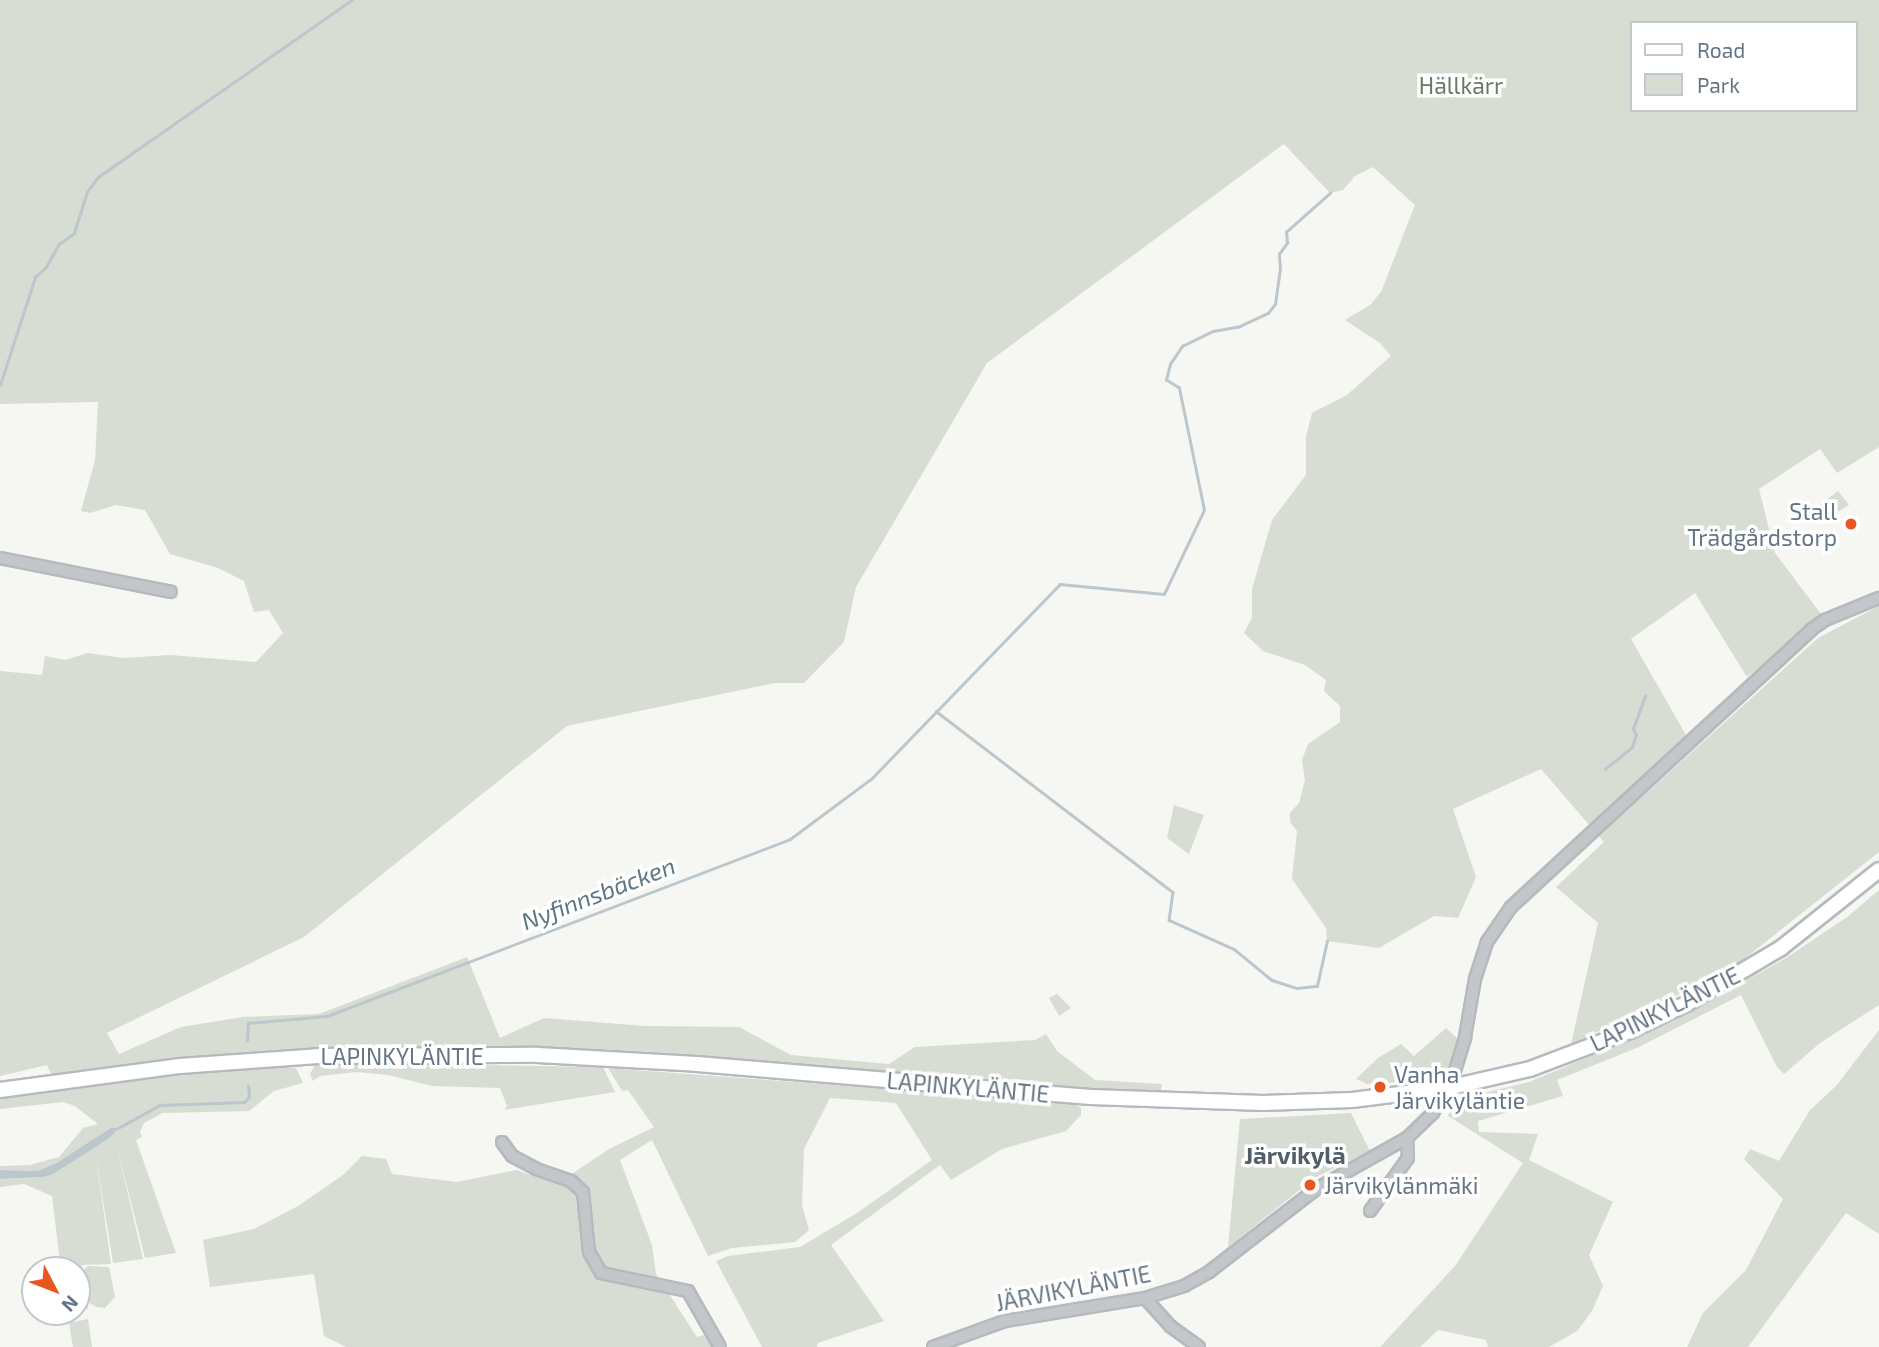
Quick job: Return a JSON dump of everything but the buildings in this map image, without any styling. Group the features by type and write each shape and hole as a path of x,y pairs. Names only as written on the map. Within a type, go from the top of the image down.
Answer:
{"main road":[{"name":"LAPINKYLÄNTIE","path":"0,1090 192,1065 366,1055 600,1057 1179,1102 1352,1100 1447,1088 1555,1060 1630,1031 1688,1003 1781,948 1879,870"}],"street":[{"path":"0,558 171,592"},
{"path":"1447,1088 1460,1056 1475,979 1487,942 1511,907 1812,629 1825,620 1879,598"},
{"name":"JÄRVIKYLÄNTIE","path":"933,1347 1005,1321 1145,1298 1184,1286 1209,1272 1316,1189 1407,1138 1433,1113 1447,1088"},
{"path":"1370,1211 1408,1158 1407,1138"},
{"path":"502,1142 512,1156 536,1170 571,1181 583,1192 589,1252 601,1273 688,1291 720,1347"},
{"path":"1145,1298 1170,1326 1199,1347"}],"green space":[{"name":"Hällkärr","path":"0,0 1879,0 1879,447 1837,473 1820,449 1759,489 1775,553 1824,618 1747,677 1695,593 1631,639 1686,735 1590,826 1541,769 1453,809 1476,877 1458,918 1434,916 1379,948 1327,941 1326,928 1292,879 1297,831 1290,822 1290,813 1299,803 1305,780 1302,760 1308,744 1340,722 1340,706 1324,691 1326,680 1305,665 1263,651 1244,633 1252,618 1252,589 1272,520 1306,475 1306,437 1312,413 1347,395 1391,356 1380,343 1345,320 1370,305 1381,292 1415,205 1373,167 1355,176 1343,190 1330,193 1284,144 987,363 856,587 844,642 804,683 775,683 567,726 304,937 107,1033 119,1054 181,1027 243,1017 319,1014 467,957 500,1038 544,1018 645,1026 739,1027 791,1055 889,1064 915,1047 1035,1040 1046,1034 1057,1051 1095,1080 1162,1084 1160,1094 651,1052 550,1047 337,1047 240,1053 51,1074 47,1065 0,1076 0,671 42,675 45,656 65,660 88,653 123,658 170,655 256,662 283,633 269,610 254,612 244,581 218,568 170,554 145,510 116,505 90,513 81,511 95,460 98,402 0,404"},
{"path":"1838,491 1849,505 1834,514 1823,512 1817,507"},
{"path":"1879,606 1879,852 1744,959 1695,987 1571,1044 1598,923 1556,887 1604,842 1599,836 1818,638"},
{"path":"1174,805 1204,815 1189,854 1167,838"},
{"path":"1879,890 1879,1005 1820,1043 1784,1074 1777,1067 1741,995 1639,1047 1557,1080 1563,1096 1478,1121 1479,1132 1538,1134 1529,1160 1613,1202 1589,1255 1603,1286 1592,1311 1577,1331 1549,1347 1488,1347 1486,1340 1438,1330 1420,1347 1380,1347 1455,1266 1523,1163 1448,1116 1455,1100 1529,1082 1674,1021 1786,958 1847,917"},
{"path":"1057,994 1071,1008 1059,1016 1049,998"},
{"path":"1446,1028 1459,1040 1450,1064 1441,1076 1432,1080 1367,1084 1356,1079 1378,1058 1401,1044 1414,1056"},
{"path":"1879,1030 1879,1234 1846,1213 1748,1347 1687,1347 1703,1313 1746,1270 1783,1199 1744,1159 1750,1149 1779,1161 1810,1110 1836,1086"},
{"path":"351,1063 603,1067 615,1092 504,1110 507,1106 500,1088 432,1086 388,1075 357,1072 320,1076 313,1081 310,1074 315,1065"},
{"path":"282,1066 296,1068 303,1083 274,1091 249,1111 163,1113 144,1123 140,1132 142,1137 136,1140 176,1253 145,1258 117,1147 143,1259 113,1263 96,1157 111,1264 91,1265 91,1256 59,1256 52,1196 24,1184 0,1187 0,1179 44,1177 108,1139 37,1171 0,1170 0,1166 30,1165 59,1157 83,1128 98,1124 75,1106 63,1102 0,1109 0,1097 121,1080"},
{"path":"608,1068 1074,1103 1081,1108 1081,1115 1066,1131 1002,1149 951,1180 940,1165 831,1245 884,1321 818,1343 817,1347 762,1347 716,1261 728,1256 800,1247 857,1213 932,1160 896,1103 830,1098 804,1149 802,1205 809,1230 795,1242 732,1248 708,1256 652,1140 620,1160 652,1245 656,1274 697,1337 707,1334 714,1347 346,1347 324,1336 314,1274 210,1287 203,1240 254,1229 298,1206 343,1175 362,1156 386,1159 392,1174 457,1182 516,1170 557,1184 609,1149 654,1127 628,1090 622,1091"},
{"path":"1351,1113 1370,1151 1316,1177 1228,1247 1240,1119"},
{"path":"91,1266 109,1267 115,1297 105,1308 91,1304"},
{"path":"70,1326 89,1326 92,1347 73,1347"}],"shaded area":[{"path":"111,1128 119,1128 108,1139 53,1174 44,1177 0,1179 0,1170 37,1171 58,1162"}],"waterway":[{"path":"0,385 35,277 46,267 59,244 74,233 87,192 98,177 352,0"},
{"name":"Nyfinnsbäcken","path":"247,1041 248,1023 327,1016 790,839 872,778 1060,584 1164,594 1204,510 1179,388 1166,380 1170,364 1182,346 1213,331 1240,326 1268,313 1275,304 1280,270 1279,254 1287,243 1286,232 1330,193"},
{"path":"1605,769 1632,747 1636,735 1633,729 1645,696"},
{"name":"Nyfinnsbäcken","path":"936,711 1173,892 1169,920 1234,949 1272,980 1297,988 1317,986 1327,941"},
{"name":"Nyfinnsbäcken","path":"118,1128 160,1105 244,1102 249,1097 248,1086"}],"place":[{"name":"Stall Trädgårdstorp","path":"1851,524"},
{"name":"Vanha Järvikyläntie","path":"1380,1087"},
{"name":"Järvikylänmäki","path":"1310,1185"}],"district":[{"name":"Järvikylä","path":"1295,1155"}]}
